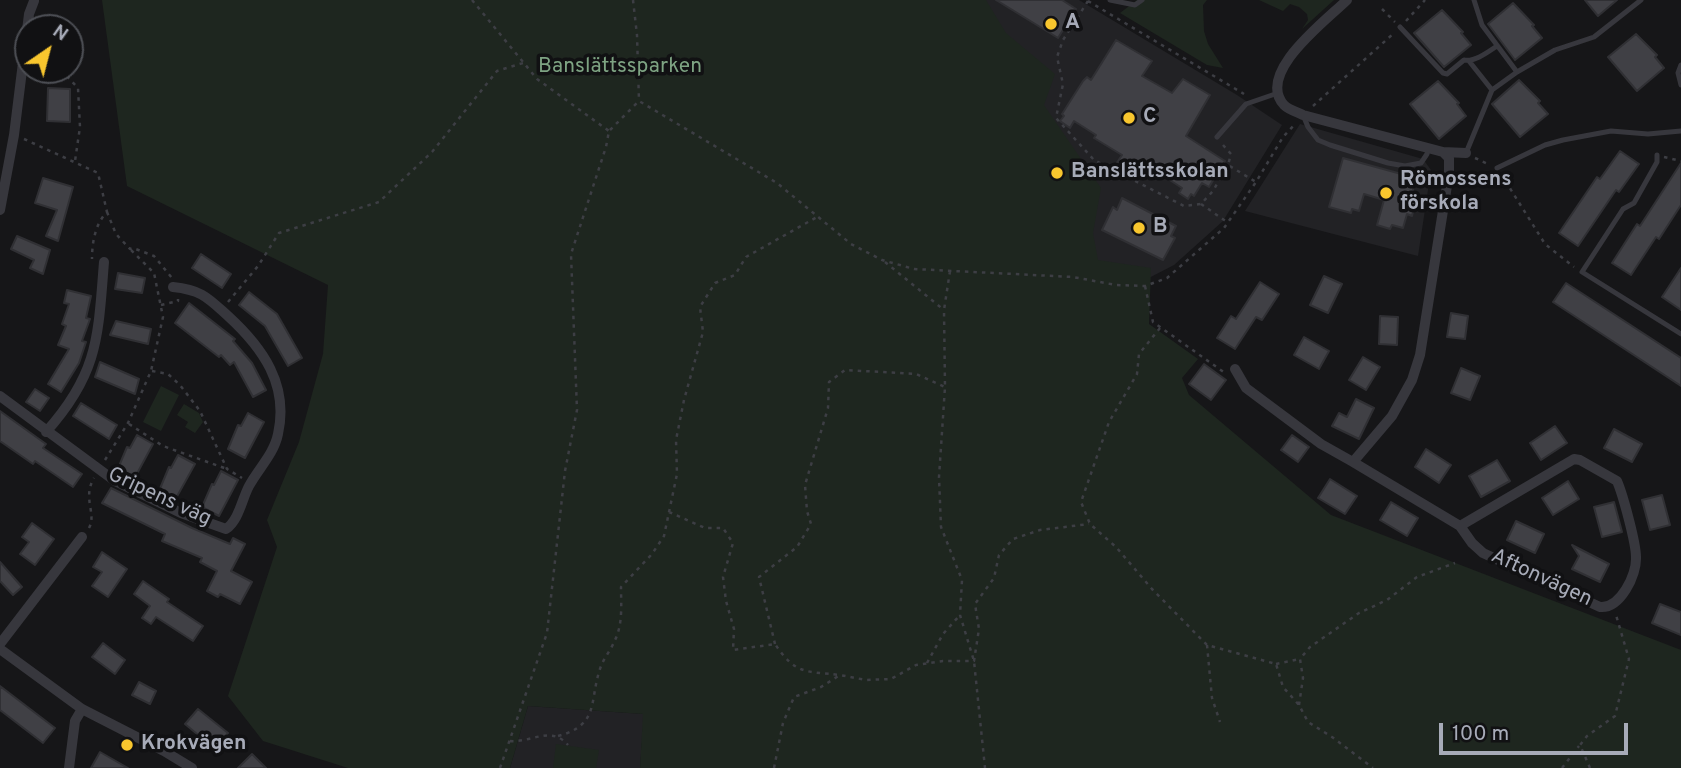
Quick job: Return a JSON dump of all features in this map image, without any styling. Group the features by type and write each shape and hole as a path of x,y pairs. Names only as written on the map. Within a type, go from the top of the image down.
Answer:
{"street":[{"path":"1347,0 1291,54 1280,71 1278,93 1286,107 1299,118 1443,152 1466,153"},
{"path":"0,210 14,135 29,14 34,1"},
{"path":"1353,462 1392,416 1412,380 1420,355 1449,173 1448,158 1443,152"},
{"path":"46,432 83,381 90,366 99,326 104,262"},
{"name":"Gripens väg","path":"0,396 98,470 181,513 226,528 233,523 251,483 276,442 281,414 279,393 269,362 258,346 196,290 173,287"},
{"name":"Aftonvägen","path":"1235,369 1246,388 1321,444 1460,526 1483,553 1601,607 1614,605 1619,600 1629,582 1636,559 1617,481 1580,460 1567,462 1460,526"},
{"path":"82,537 0,646 82,709 192,768"},
{"path":"69,768 75,721 82,709"}],"lane":[{"path":"1110,0 1135,5 1142,0"},
{"path":"1474,0 1482,25 1517,72"},
{"path":"1466,153 1492,90 1555,50 1594,37 1641,0"},
{"path":"1400,27 1443,73 1447,74 1464,60 1482,56 1497,46"},
{"path":"1469,61 1492,90"},
{"path":"1681,65 1678,73 1681,85"},
{"path":"1217,136 1246,104 1278,93"},
{"path":"1299,118 1318,140 1388,163 1405,166 1421,163 1429,147"},
{"path":"1497,168 1545,145 1563,140 1611,131 1648,134 1681,131"},
{"path":"1657,155 1657,162 1634,203 1623,209 1582,272 1681,334"}],"path":[{"path":"471,0 537,79 608,131"},
{"path":"500,768 547,633 565,471 578,410 571,254 606,147 608,131 639,101 633,0"},
{"path":"882,260 914,269 1073,277 1116,285 1145,286 1167,278 1228,222 1283,137 1299,118 1400,27 1424,0"},
{"path":"1228,222 1201,204 1184,206 1094,160 1056,118 1063,84 1057,57 1063,40 1090,1 1254,101"},
{"path":"1382,9 1400,27"},
{"path":"221,310 258,266 279,233 380,202 432,152 497,71 523,63"},
{"path":"74,84 78,88 80,127 75,161"},
{"path":"639,101 777,183 851,244 882,260 944,310"},
{"path":"14,135 98,173 107,212 116,234 154,273 163,317 151,371 128,423 98,470 88,494 92,523 82,537"},
{"path":"1201,204 1213,191 1228,165 1231,154 1217,136"},
{"path":"1466,153 1497,168 1545,244 1582,272"},
{"path":"1228,165 1256,182"},
{"path":"104,262 92,260 92,243 107,212"},
{"path":"509,741 523,742 545,734 558,736 581,727 592,710 595,684 601,666 617,638 621,620 621,587 652,554 664,536 677,474 677,440 684,400 703,332 700,307 715,283 735,275 746,257 817,217"},
{"path":"130,249 154,256 175,282 173,287"},
{"path":"950,271 944,310 945,387 939,477 941,527 962,580 960,615 974,660 985,768"},
{"path":"1145,286 1153,323 1224,373 1235,369"},
{"path":"160,305 170,303"},
{"path":"1160,328 1139,354 1137,374 1109,422 1081,502 1090,524 1116,547 1152,589 1207,645 1276,664 1300,659 1310,647 1359,613 1387,600 1418,577 1455,563"},
{"path":"945,387 916,374 845,370 829,382 828,408 806,485 807,511 811,524 797,547 758,577 775,644 783,657 798,670 866,680 891,679 916,665 974,660"},
{"path":"151,371 160,371 174,378 187,394 200,411 227,469"},
{"path":"128,423 163,446 227,469 251,483"},
{"path":"669,512 705,528 723,528 733,543 731,558 723,578 734,629 733,650 775,644"},
{"path":"974,660 979,629 975,604 994,578 999,555 1013,539 1040,530 1090,524"},
{"path":"1562,768 1587,736 1615,716 1629,659 1614,605"},
{"path":"927,663 943,634 960,615"},
{"path":"1207,645 1212,698 1220,722"},
{"path":"1300,659 1303,678 1300,705"},
{"path":"1276,664 1283,687 1300,705 1308,722 1373,768"},
{"path":"774,768 783,723 794,697 821,687 840,675"},
{"path":"558,736 568,745"},
{"path":"1580,745 1590,768"}],"shaded area":[{"name":"Banslättsskolan","path":"937,0 1079,0 1282,125 1223,221 1174,265 1143,281 1073,272"},
{"path":"1300,124 1423,159 1431,170 1418,256 1245,211"},
{"path":"528,706 644,714 640,768 510,768"}],"green space":[{"name":"Banslättssparken","path":"102,0 986,0 1006,33 1055,74 1044,105 1101,188 1093,233 1098,260 1151,268 1149,324 1198,359 1182,378 1189,395 1331,515 1681,650 1681,768 640,768 643,714 528,706 510,768 348,768 263,741 228,696 277,547 267,520 299,442 323,354 328,285 127,186"},
{"path":"1137,0 1207,0 1203,5 1204,31 1208,44 1223,68 1207,65 1120,13"},
{"path":"1259,0 1334,0 1302,29 1308,20 1307,14 1299,7 1290,4 1283,11"},
{"path":"161,386 179,395 161,431 143,422"},
{"path":"184,404 199,413 203,422 195,433 185,427 188,422 177,415"},
{"path":"556,744 599,750 596,768 553,768"}],"building":[{"name":"A","path":"996,0 1062,0 1076,9 1058,38"},
{"path":"1585,0 1617,0 1598,16"},
{"path":"1513,3 1534,25 1532,26 1542,38 1515,60 1488,24"},
{"path":"1442,10 1463,32 1461,33 1471,45 1444,67 1414,33"},
{"path":"1636,34 1657,55 1655,57 1664,68 1637,91 1608,57"},
{"name":"C","path":"1116,40 1152,61 1142,76 1172,93 1183,79 1210,95 1186,136 1225,161 1209,187 1202,183 1194,196 1191,194 1188,199 1179,193 1182,188 1162,175 1159,179 1131,160 1125,169 1116,164 1122,155 1094,138 1096,135 1074,121 1070,128 1060,121 1083,81 1087,77 1091,80"},
{"path":"1519,80 1540,101 1538,103 1548,114 1520,137 1492,104"},
{"path":"1438,81 1459,103 1457,104 1466,116 1439,139 1410,104"},
{"path":"48,88 70,89 70,122 47,121"},
{"path":"1620,151 1639,164 1619,192 1616,190 1578,246 1559,233 1597,177 1600,179"},
{"name":"Römossens förskola","path":"1343,158 1416,178 1412,194 1417,195 1412,216 1407,214 1403,228 1392,225 1390,229 1377,225 1384,200 1364,194 1359,211 1352,209 1351,213 1329,207"},
{"path":"1681,163 1681,205 1631,275 1612,263"},
{"path":"43,178 73,187 58,241 46,236 57,210 35,203"},
{"name":"B","path":"1122,198 1176,226 1171,236 1175,238 1163,260 1102,230 1113,207 1117,210"},
{"path":"17,236 50,250 43,274 30,268 34,260 11,249"},
{"path":"201,254 231,274 222,288 192,268"},
{"path":"1681,268 1681,310 1662,297"},
{"path":"118,273 145,278 142,293 115,289"},
{"path":"1324,276 1342,284 1328,313 1310,305"},
{"path":"1260,282 1279,294 1262,320 1256,317 1235,349 1217,338 1231,316 1236,319"},
{"path":"1566,283 1681,358 1681,386 1553,302"},
{"path":"67,290 91,296 86,318 90,319 82,341 86,342 79,363 61,392 48,384 69,349 58,345 66,326 62,324 69,304 64,303"},
{"path":"249,292 277,314 302,358 288,366 265,326 239,305"},
{"path":"189,303 235,339 233,341 252,363 266,390 253,397 234,362 230,365 221,355 219,357 175,323"},
{"path":"1451,313 1468,316 1465,339 1447,337"},
{"path":"1380,316 1398,317 1397,345 1379,344"},
{"path":"116,321 151,329 148,344 110,335"},
{"path":"1304,337 1329,351 1319,369 1294,355"},
{"path":"1363,357 1380,367 1366,390 1349,380"},
{"path":"100,362 139,379 135,394 95,377"},
{"path":"1204,364 1226,380 1211,400 1189,384"},
{"path":"1461,368 1480,376 1470,400 1451,393"},
{"path":"35,389 49,398 40,411 26,402"},
{"path":"1356,399 1374,408 1359,439 1332,426 1339,413 1347,417"},
{"path":"81,403 117,425 109,439 73,416"},
{"path":"0,411 46,444 43,448 82,474 73,487 0,441"},
{"path":"248,413 264,422 245,458 228,449 238,425 241,426"},
{"path":"1555,426 1567,443 1541,460 1530,443"},
{"path":"1614,429 1642,444 1632,462 1604,448"},
{"path":"137,435 153,444 133,481 117,471 127,447 130,448"},
{"path":"1292,435 1309,447 1298,462 1281,450"},
{"path":"1426,449 1451,465 1439,483 1415,467"},
{"path":"178,455 195,464 175,500 159,491 169,467 171,468"},
{"path":"1497,460 1510,481 1481,497 1469,476"},
{"path":"221,471 238,480 219,516 202,507"},
{"path":"1330,479 1357,496 1345,514 1318,498"},
{"path":"1568,481 1579,499 1553,515 1542,498"},
{"path":"111,488 230,544 233,538 245,544 231,571 252,582 240,604 207,591 217,571 200,562 202,558 162,541 165,534 102,503"},
{"path":"1662,495 1670,525 1650,530 1642,500"},
{"path":"1391,502 1418,518 1407,536 1380,520"},
{"path":"1614,502 1622,532 1602,537 1594,507"},
{"path":"1516,521 1544,534 1535,553 1507,540"},
{"path":"32,523 54,539 35,565 20,554 29,542 22,537"},
{"path":"1572,545 1609,564 1600,582 1572,569 1579,556"},
{"path":"102,552 127,569 108,597 92,586 102,572 93,567"},
{"path":"0,562 22,587 13,595 0,581"},
{"path":"143,581 169,599 167,602 203,626 193,641 156,617 151,624 142,618 150,606 134,594"},
{"path":"1660,604 1681,612 1681,635 1652,623"},
{"path":"103,643 125,660 115,674 92,657"},
{"path":"139,682 156,691 150,704 132,695"},
{"path":"0,686 55,728 43,743 0,710"},
{"path":"198,709 228,733 215,749 185,724"},
{"path":"100,752 128,768 91,768"},
{"path":"252,754 266,768 238,768"}],"place":[{"name":"A","path":"1051,24"},
{"name":"C","path":"1129,118"},
{"name":"Banslättsskolan","path":"1057,173"},
{"name":"Römossens förskola","path":"1386,193"},
{"name":"B","path":"1139,228"},
{"name":"Krokvägen","path":"127,745"}]}
